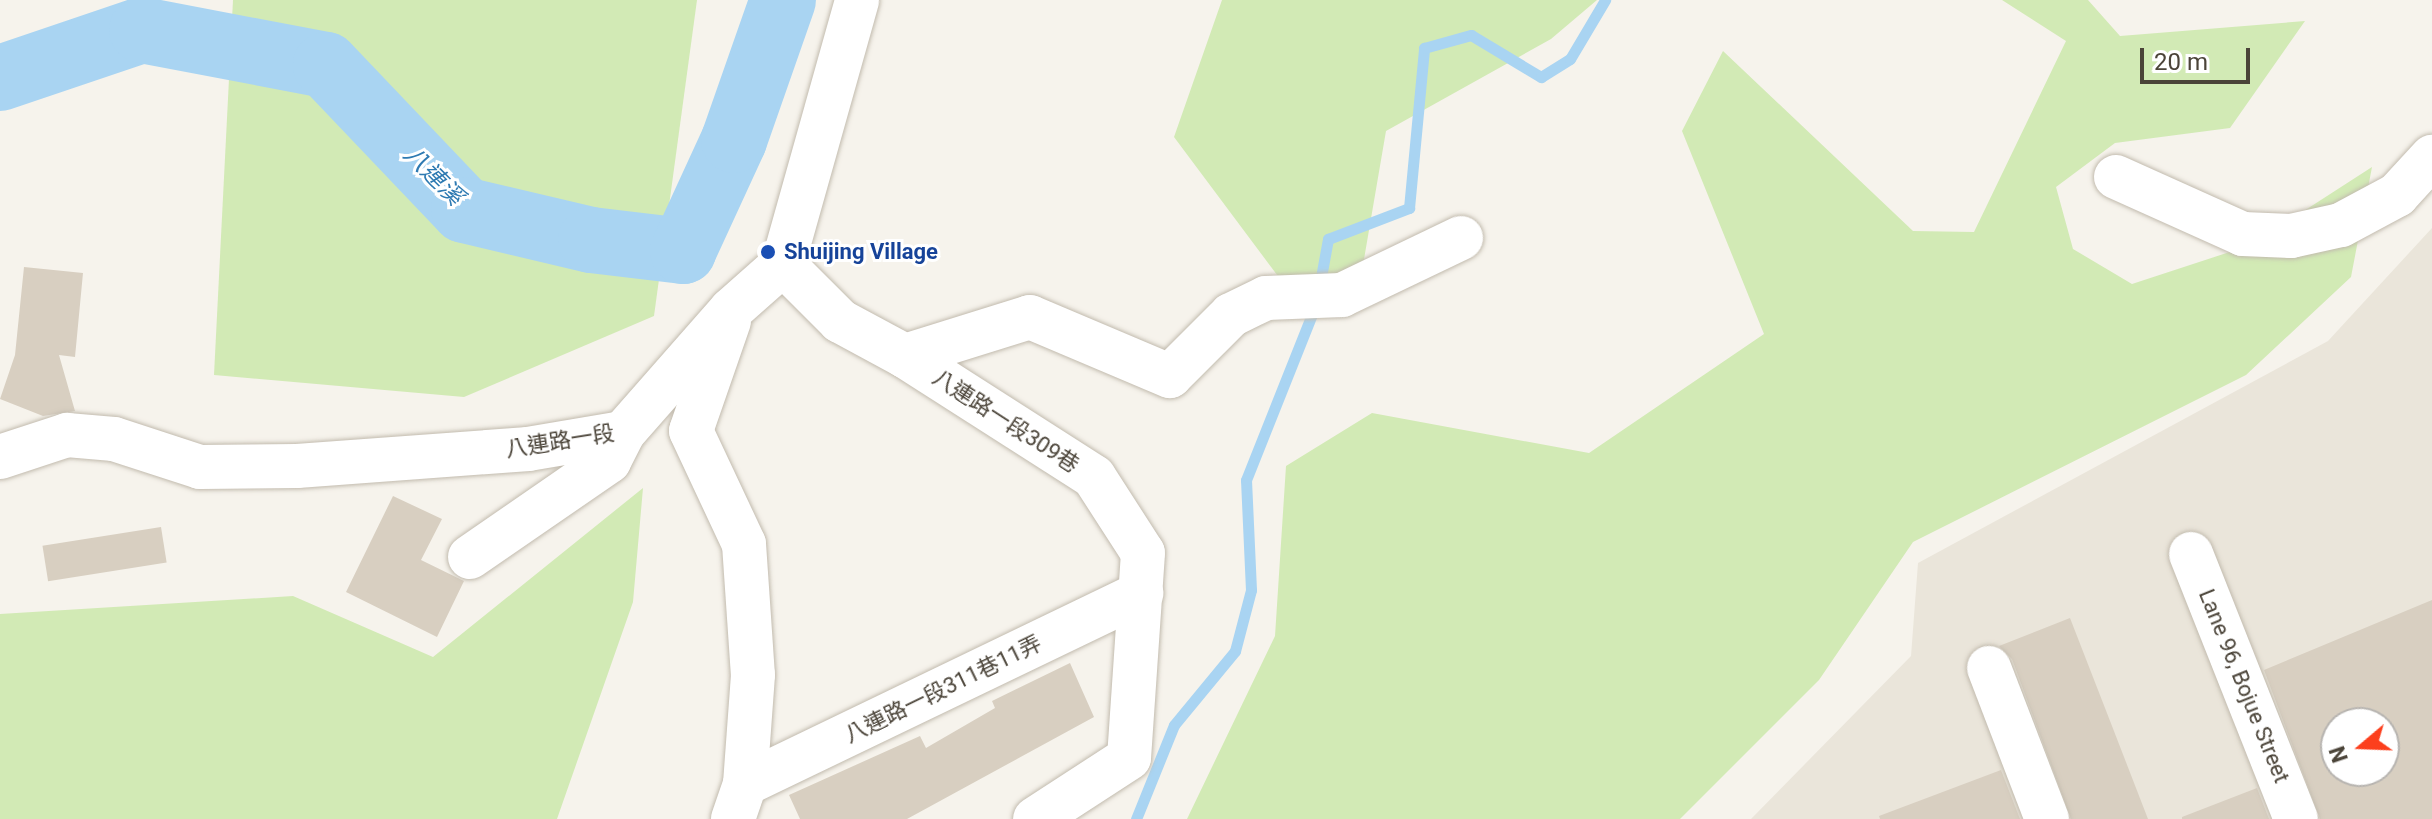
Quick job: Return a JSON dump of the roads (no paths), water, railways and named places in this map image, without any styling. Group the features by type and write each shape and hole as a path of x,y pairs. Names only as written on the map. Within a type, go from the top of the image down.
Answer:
{"street":[{"path":"783,264 857,0"},
{"path":"2116,177 2243,234 2291,236 2341,225 2397,195 2432,157"},
{"name":"八連路一段309巷","path":"905,356 1030,317 1170,376 1231,315 1266,298 1342,295 1461,238"},
{"name":"八連路一段","path":"0,457 67,435 114,439 200,467 297,466 528,449 623,433 731,310 783,264"},
{"name":"八連路一段309巷","path":"783,264 840,321 905,356 1094,477 1143,553 1129,758 1035,819"},
{"path":"731,310 691,431 744,544 753,675 739,802"},
{"path":"470,557 609,461 623,433"},
{"name":"Lane 96, Bojue Street","path":"2191,554 2296,819"},
{"name":"八連路一段311巷11弄","path":"739,802 1141,608"},
{"path":"1989,668 2047,819"}],"waterway":[{"name":"八連溪","path":"0,78 142,30 326,65 464,210 591,240 683,251 734,140 783,0"},
{"path":"1319,288 1328,239 1409,208 1424,48 1471,35 1541,77 1570,59 1605,0"},
{"path":"1136,819 1174,725 1235,651 1251,590 1246,480 1316,304"}],"place":[{"name":"Shuijing Village","path":"768,252"}]}
